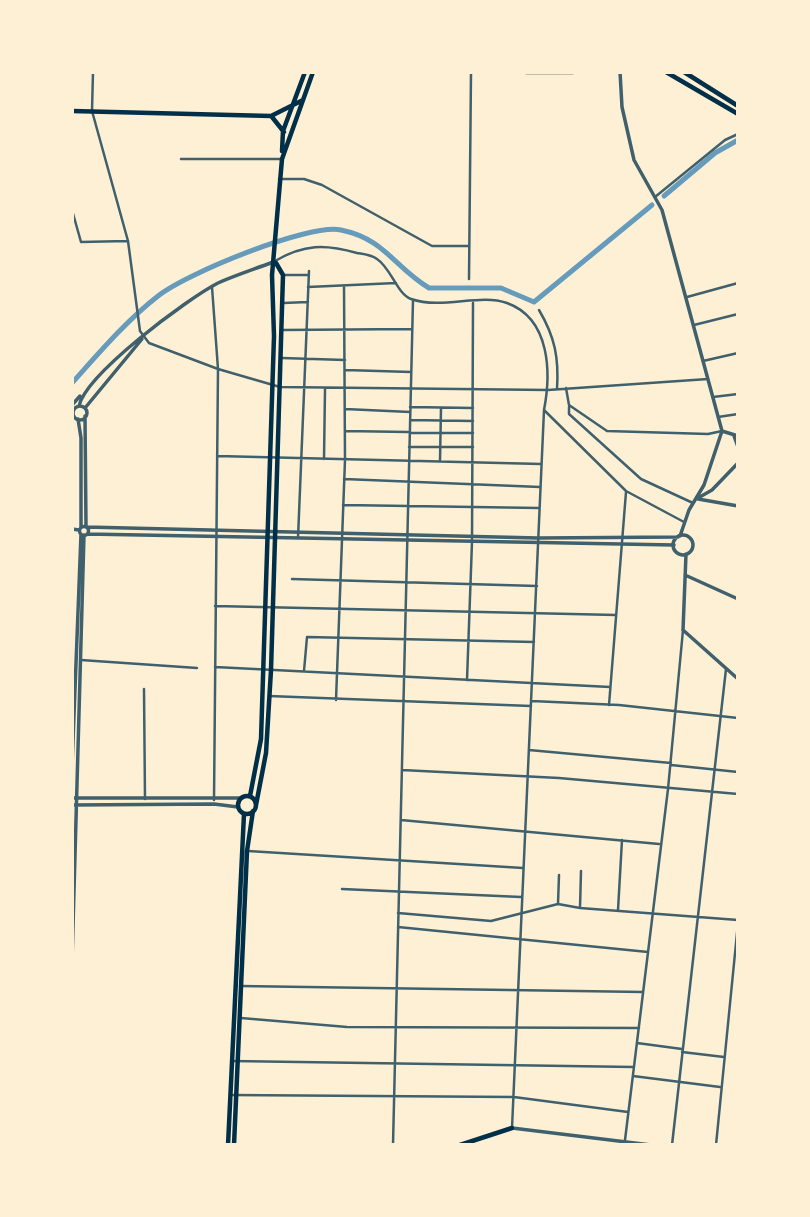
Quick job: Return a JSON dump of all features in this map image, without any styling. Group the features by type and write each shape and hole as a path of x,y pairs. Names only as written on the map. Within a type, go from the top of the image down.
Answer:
{"main road":[{"path":"256,805 250,796 261,738 272,275 278,237 283,131 305,72"},
{"path":"282,159 313,72"},
{"path":"526,72 573,72"},
{"path":"666,72 738,114"},
{"path":"684,72 738,106"},
{"path":"72,111 271,116 304,100"},
{"path":"271,116 288,142"},
{"path":"234,1145 237,1096 234,1018 244,851 265,753 271,670 283,275 275,261"},
{"path":"228,1145 230,1095 242,1018 243,986 244,814 238,807 241,798 250,796"},
{"path":"244,814 253,811"},
{"path":"460,1145 512,1128"}],"street":[{"path":"93,72 92,111 128,241 143,337 149,343 218,369 280,387 548,390 708,379"},
{"path":"469,279 471,72"},
{"path":"620,72 622,107 634,160 662,210 722,431 704,485 674,545"},
{"path":"655,197 725,140 738,134"},
{"path":"181,159 282,159"},
{"path":"279,179 304,179 322,185 432,246 469,246"},
{"path":"72,210 82,242 128,241"},
{"path":"72,405 135,341 212,286 275,261 294,250 315,244 377,258 407,298 432,304 507,303 527,317 542,338 548,390 544,410 537,544 512,1128 652,1145"},
{"path":"283,275 309,273 298,538"},
{"path":"308,286 397,282"},
{"path":"687,297 738,283"},
{"path":"212,286 218,369 214,800"},
{"path":"336,700 345,460 344,286"},
{"path":"393,1145 413,300"},
{"path":"282,303 308,302"},
{"path":"467,680 472,539 473,303"},
{"path":"539,310 551,331 557,351 557,389"},
{"path":"694,324 738,314"},
{"path":"282,330 412,329"},
{"path":"72,962 76,653 83,531 85,408 143,337"},
{"path":"703,361 738,353"},
{"path":"282,358 345,360"},
{"path":"345,370 411,372"},
{"path":"324,459 325,388"},
{"path":"566,388 569,414 641,480 695,501 738,506"},
{"path":"83,393 74,415 83,531"},
{"path":"713,397 738,394"},
{"path":"569,405 607,431 708,434 722,431 736,436 738,447"},
{"path":"79,406 85,408"},
{"path":"410,407 473,408"},
{"path":"440,461 441,408"},
{"path":"345,410 410,412"},
{"path":"544,410 626,491 684,522"},
{"path":"718,417 738,414"},
{"path":"74,415 85,416"},
{"path":"410,420 473,421"},
{"path":"345,431 473,433"},
{"path":"410,447 473,447"},
{"path":"216,456 541,464"},
{"path":"695,501 712,490 738,463"},
{"path":"344,479 540,487"},
{"path":"609,705 626,491"},
{"path":"343,505 539,508"},
{"path":"72,530 215,536 298,531 472,539 623,539 679,536 689,537 693,542 691,551 686,554 678,553 674,545"},
{"path":"83,531 215,530 266,534"},
{"path":"276,534 298,538 407,537"},
{"path":"472,539 537,544 674,545"},
{"path":"625,1140 659,844 671,764 683,630 686,554"},
{"path":"685,575 738,599"},
{"path":"292,579 406,580 537,586"},
{"path":"215,606 616,615"},
{"path":"683,630 738,679"},
{"path":"304,671 305,639 534,642"},
{"path":"76,660 197,668"},
{"path":"72,767 76,660"},
{"path":"214,667 610,687"},
{"path":"672,1145 726,669"},
{"path":"144,689 145,799"},
{"path":"269,696 403,704 609,705 738,718"},
{"path":"529,750 738,772"},
{"path":"402,770 528,776 738,794"},
{"path":"74,799 241,798"},
{"path":"74,805 214,804 238,807"},
{"path":"401,820 659,844"},
{"path":"618,910 622,840"},
{"path":"244,851 523,867"},
{"path":"580,908 581,871"},
{"path":"558,904 559,875"},
{"path":"342,889 522,898"},
{"path":"398,913 491,921 558,904 738,921 716,1145"},
{"path":"398,927 648,952"},
{"path":"237,986 643,992"},
{"path":"234,1018 347,1027 639,1028"},
{"path":"637,1043 724,1057"},
{"path":"235,1061 634,1067"},
{"path":"633,1076 721,1087"},
{"path":"230,1095 514,1097 629,1112"}],"waterway":[{"path":"664,196 715,153 738,140"},
{"path":"72,383 124,327 158,296 193,275 276,242 303,234 341,230 356,234 379,247 429,288 501,288 534,302 652,205"}]}
